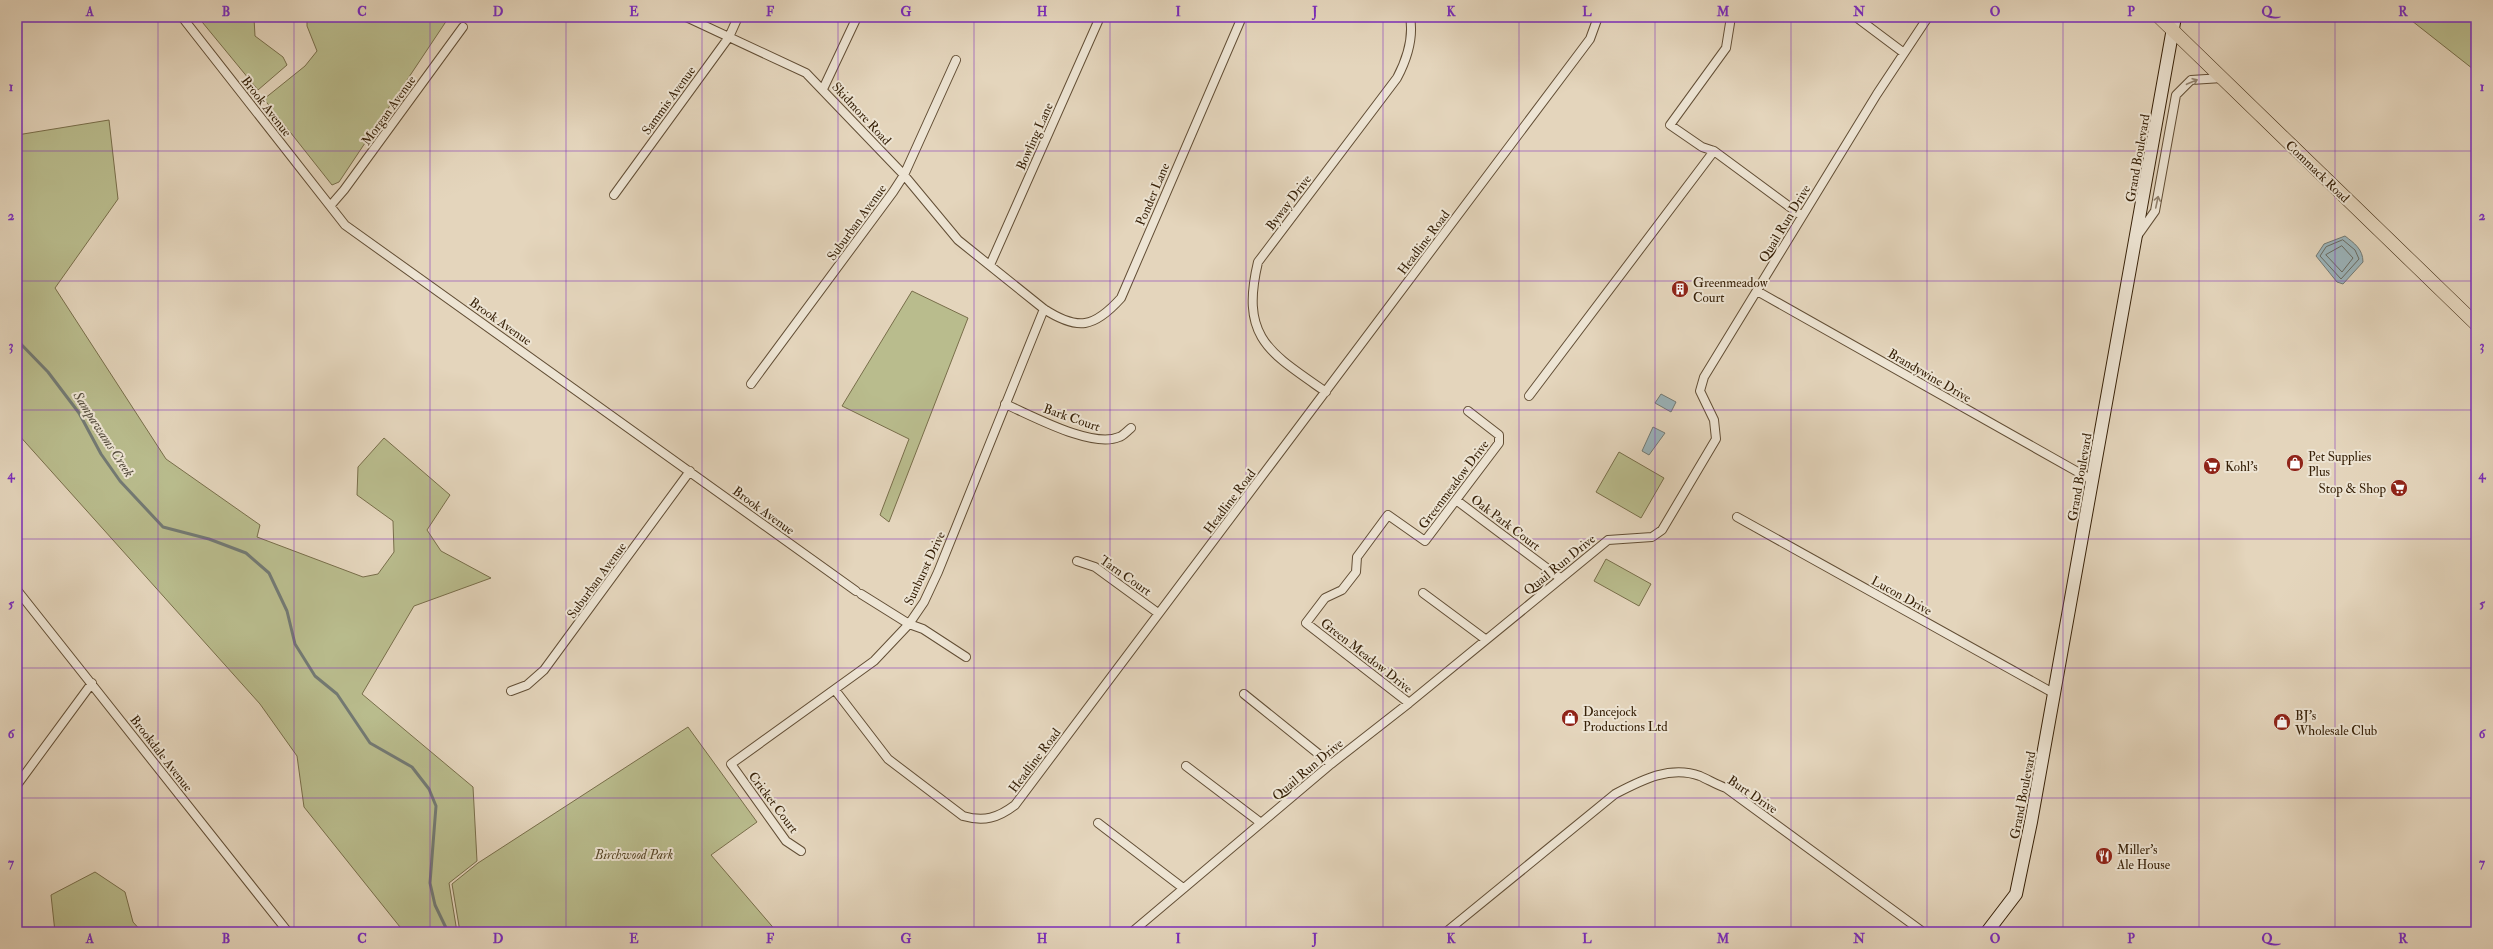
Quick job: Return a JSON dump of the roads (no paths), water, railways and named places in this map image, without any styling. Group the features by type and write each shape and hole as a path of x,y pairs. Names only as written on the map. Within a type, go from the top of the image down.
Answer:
{"main road":[{"name":"Commack Road","path":"2159,17 2476,324"}],"street":[{"name":"Brook Avenue","path":"182,17 346,225 690,470 858,593 909,624 923,629 966,657"},
{"name":"Skidmore Road","path":"686,17 806,73 904,175 958,240 990,265"},
{"name":"Sammis Avenue","path":"614,196 729,37 738,17"},
{"path":"823,89 858,17"},
{"name":"Bowling Lane","path":"990,265 1100,17"},
{"name":"Ponder Lane","path":"990,265 1044,309 1059,318 1074,323 1091,322 1105,316 1121,298 1242,17"},
{"name":"Byway Drive","path":"1326,392 1274,355 1262,340 1253,316 1252,287 1258,262 1397,78 1405,63 1410,45 1412,28 1410,17"},
{"name":"Headline Road","path":"835,690 888,759 963,816 977,820 1000,816 1015,805 1590,39 1598,17"},
{"path":"1731,17 1726,48 1670,125 1702,147 1714,151 1802,216"},
{"path":"1856,17 1904,53"},
{"name":"Quail Run Drive","path":"1132,932 1331,764 1409,703 1485,639 1608,540 1652,537 1667,525 1716,439 1714,420 1703,400 1701,383 1802,216 1928,17"},
{"name":"Grand Boulevard","path":"1987,932 2016,894 2055,694 2092,480 2138,235 2175,17"},
{"name":"Morgan Avenue","path":"331,205 344,190 463,27"},
{"name":"Suburban Avenue","path":"751,384 904,175 956,60"},
{"path":"2138,235 2155,210 2176,95 2191,80 2222,78"},
{"path":"1529,396 1714,151"},
{"name":"Brandywine Drive","path":"1757,291 2092,480"},
{"name":"Sunburst Drive","path":"730,764 874,661 909,624 924,602 938,572 1044,309"},
{"name":"Bark Court","path":"1005,404 1064,428 1102,440 1119,437 1131,428"},
{"name":"Greenmeadow Drive","path":"1388,515 1425,541 1499,443 1499,435 1468,411"},
{"name":"Suburban Avenue","path":"511,692 527,685 544,670 690,470"},
{"name":"Oak Park Court","path":"1456,500 1560,578"},
{"name":"Green Meadow Drive","path":"1388,515 1357,557 1356,572 1342,590 1326,598 1306,624 1409,703"},
{"name":"Lucon Drive","path":"1738,517 2055,694"},
{"name":"Tarn Court","path":"1077,561 1095,567 1158,613"},
{"name":"Brookdale Avenue","path":"17,590 288,932"},
{"path":"1423,593 1485,639"},
{"path":"17,785 92,683"},
{"path":"1244,694 1331,764"},
{"name":"Cricket Court","path":"730,764 786,841 801,852"},
{"path":"1186,766 1261,823"},
{"name":"Burt Drive","path":"1446,932 1615,794 1644,779 1672,772 1699,776 1726,788 1923,932"},
{"path":"1098,823 1183,888"}],"water":[{"path":"2345,236 2360,250 2363,257 2363,262 2343,284 2337,282 2316,256 2324,244"},
{"path":"1661,394 1676,402 1671,412 1655,403"},
{"path":"1653,427 1665,433 1649,455 1642,451"}],"waterway":[{"name":"Sampawams Creek","path":"17,340 48,372 79,413 101,454 120,481 163,527 209,539 246,553 269,573 287,611 295,644 315,676 337,694 370,743 412,767 429,789 436,806 430,883 435,905 448,932"}],"place":[{"name":"Greenmeadow Court","path":"1680,289"},
{"name":"Pet Supplies Plus","path":"2295,463"},
{"name":"Kohl's","path":"2212,466"},
{"name":"Stop & Shop","path":"2399,488"},
{"name":"Dancejock Productions Ltd","path":"1570,718"},
{"name":"BJ's Wholesale Club","path":"2282,722"},
{"name":"Miller's Ale House","path":"2104,856"}],"park label":[{"name":"Birchwood Park","path":"634,854"}]}
